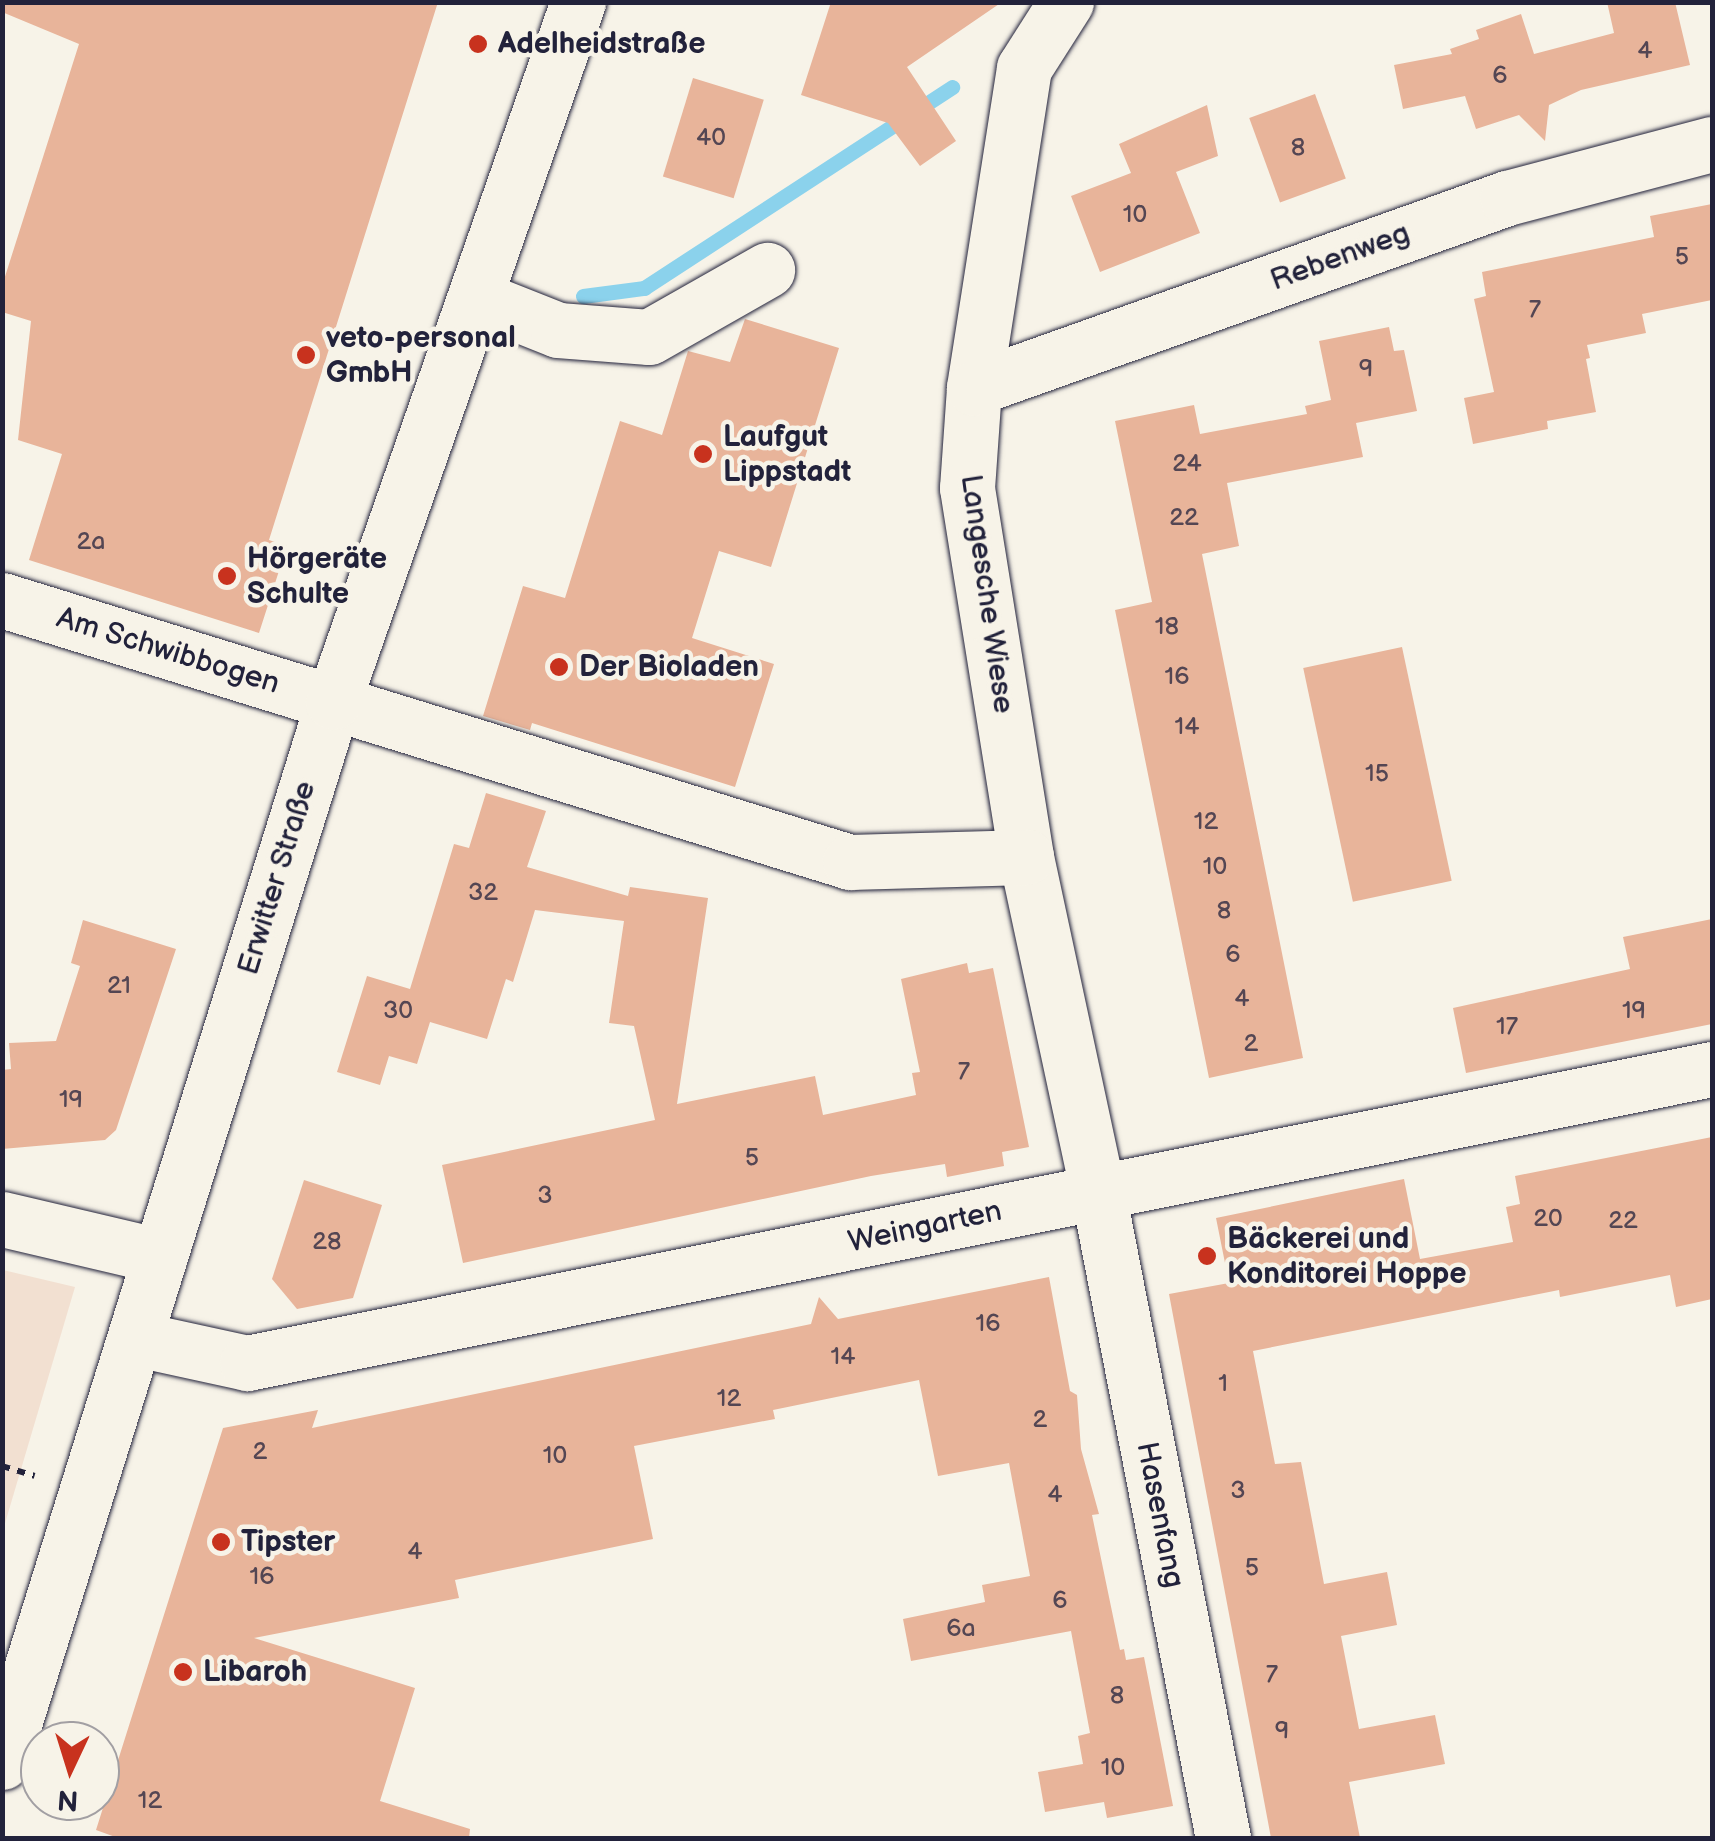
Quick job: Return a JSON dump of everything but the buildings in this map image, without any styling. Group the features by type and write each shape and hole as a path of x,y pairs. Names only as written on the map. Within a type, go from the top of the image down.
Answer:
{"street":[{"name":"Erwitter Straße","path":"4,1749 137,1339 333,702 578,2"},
{"name":"Langesche Wiese","path":"1066,2 1024,68 974,388 967,488 1026,857 1098,1192"},
{"name":"Rebenweg","path":"974,388 1507,198 1712,144"},
{"path":"475,297 558,330 649,337 767,270"},
{"name":"Am Schwibbogen","path":"2,600 850,862 1026,857"},
{"name":"Weingarten","path":"137,1339 248,1363 1712,1069"},
{"name":"Hasenfang","path":"1098,1192 1223,1838"},
{"path":"2,1219 160,1256"}],"shaded area":[{"path":"2,1270 75,1287 3,1530"}],"waterway":[{"path":"583,296 644,288 952,87"}],"place":[{"name":"Adelheidstraße","path":"478,44"},
{"name":"veto-personal GmbH","path":"306,355"},
{"name":"Laufgut Lippstadt","path":"703,454"},
{"name":"Hörgeräte Schulte","path":"227,576"},
{"name":"Der Bioladen","path":"559,667"},
{"name":"Bäckerei und Konditorei Hoppe","path":"1207,1256"},
{"name":"Tipster","path":"221,1542"},
{"name":"Libaroh","path":"183,1672"}]}
